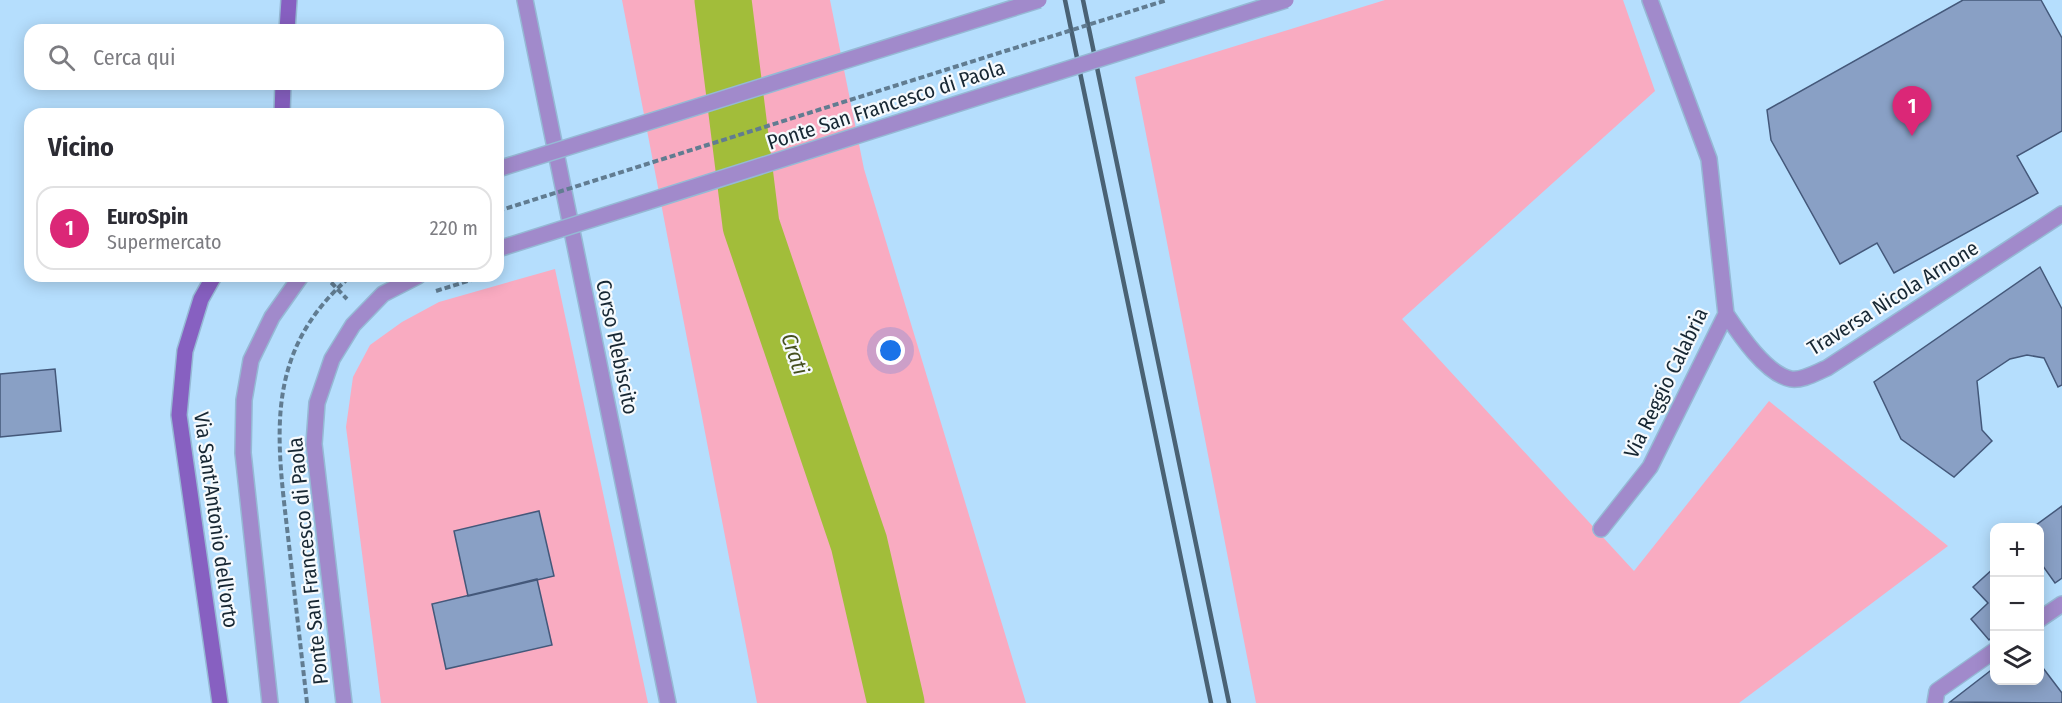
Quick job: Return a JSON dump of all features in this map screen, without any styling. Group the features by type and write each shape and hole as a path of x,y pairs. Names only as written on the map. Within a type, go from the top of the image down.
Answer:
{"street":[{"path":"287,24 289,0"},
{"name":"Corso Plebiscito","path":"525,0 668,703"},
{"path":"504,167 1039,0"},
{"name":"Ponte San Francesco di Paola","path":"504,247 1286,0"},
{"name":"Via Reggio Calabria","path":"1601,529 1650,467 1726,315 1709,159 1650,0"},
{"path":"282,108 284,90"},
{"name":"Traversa Nicola Arnone","path":"1726,315 1746,344 1779,374 1793,379 1809,376 1827,368 2062,214"},
{"name":"Via Sant'Antonio dell'orto","path":"211,282 201,299 185,351 179,415 220,703"},
{"path":"270,703 243,453 244,400 251,360 272,317 297,282"},
{"name":"Ponte San Francesco di Paola","path":"344,703 314,444 317,403 332,359 354,325 383,294 406,282"},
{"path":"2044,616 2062,604"},
{"path":"1935,703 1937,691 1990,654"}],"path":[{"name":"Ponte San Francesco di Paola","path":"504,209 1167,0"},
{"path":"331,282 337,288"},
{"path":"431,293 465,282"}],"shaded area":[{"path":"622,0 830,0 864,169 1026,703 757,703"},
{"path":"1385,0 1623,0 1655,91 1402,319 1634,571 1769,401 1948,546 1739,703 1256,703 1135,77"},
{"path":"555,269 648,703 381,703 346,427 353,377 370,345 402,322 439,302"}],"building":[{"path":"1963,0 2041,0 2062,38 2062,131 2017,156 2038,193 1894,273 1877,243 1840,264 1771,140 1767,110"},
{"path":"2040,267 2062,309 2062,385 2058,387 2044,358 2027,355 2010,359 1977,381 1982,430 1992,441 1954,477 1901,439 1874,382"},
{"path":"55,369 61,431 0,437 0,374"},
{"path":"2062,506 2062,578 2055,583 2044,568 2044,523 2039,523"},
{"path":"539,511 554,576 468,596 454,531"},
{"path":"1990,572 1989,640 1971,619 1988,603 1973,587"},
{"path":"537,579 552,645 446,669 432,604"},
{"path":"2044,669 2062,693 2062,703 1950,702 1990,671 1990,685 2044,685"}],"waterway":[{"name":"Crati","path":"723,0 751,225 859,543 896,703"}],"railway":[{"path":"1065,0 1211,703"},
{"path":"1083,0 1229,703"}],"place":[{"name":"EuroSpin","path":"1912,136"}]}
